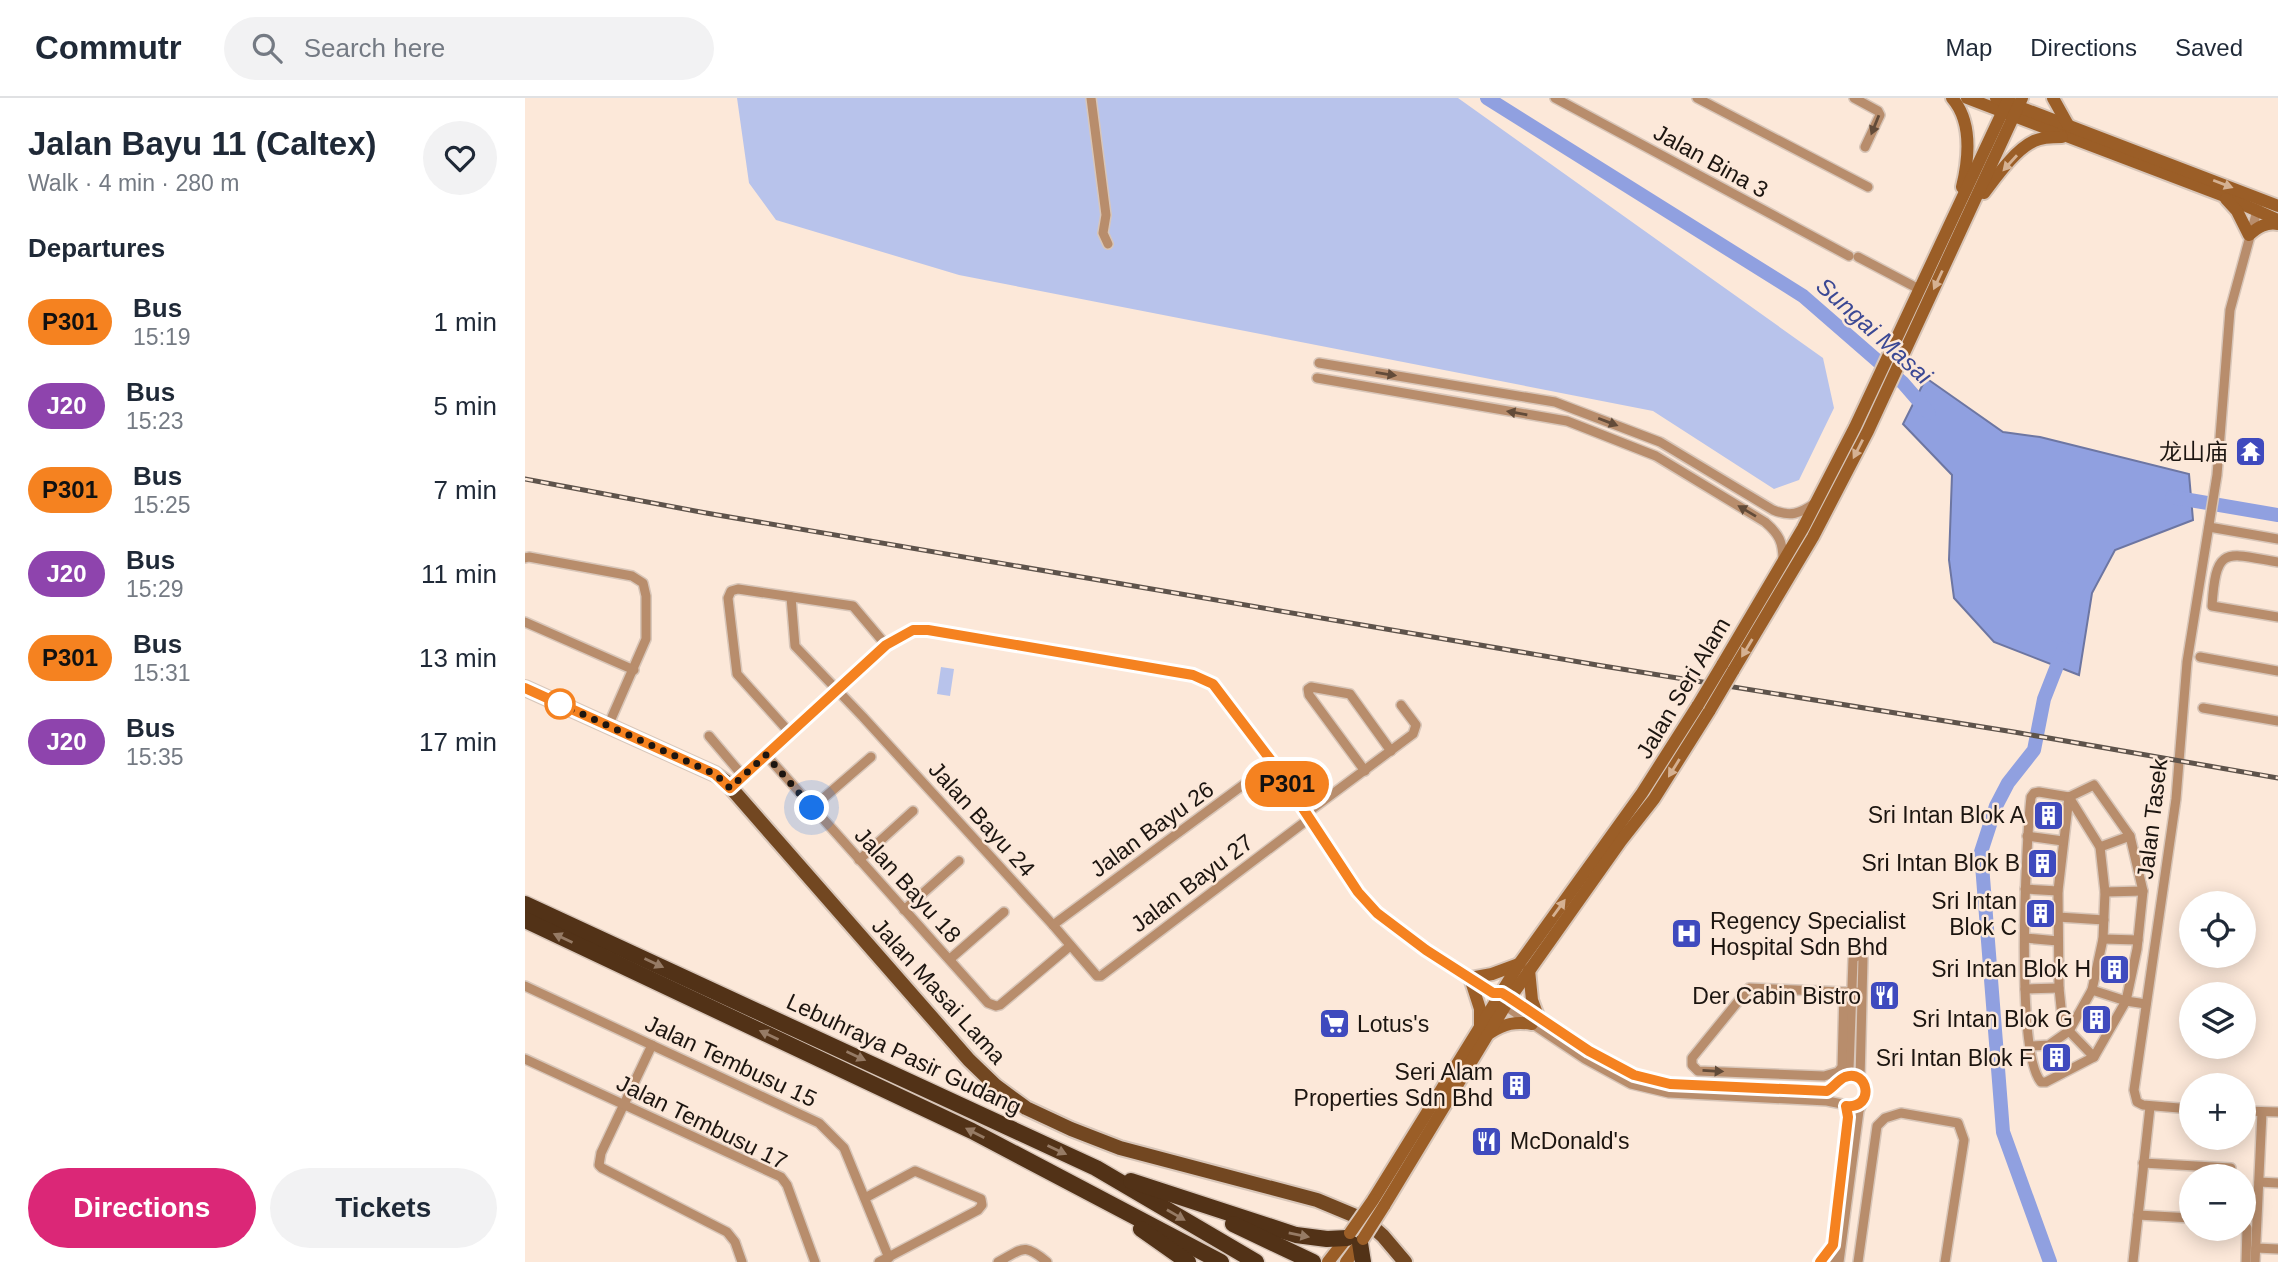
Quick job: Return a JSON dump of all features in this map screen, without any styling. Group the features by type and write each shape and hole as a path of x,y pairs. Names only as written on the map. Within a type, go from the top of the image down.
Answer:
{"highway":[{"name":"Lebuhraya Pasir Gudang","path":"525,904 1096,1168 1256,1262"},
{"name":"Lebuhraya Pasir Gudang","path":"525,920 972,1131 1221,1262"},
{"path":"1096,1168 1296,1235 1327,1240 1355,1238 1363,1262"},
{"path":"1187,1200 1214,1216 1313,1262"},
{"path":"1101,1201 1188,1262"},
{"path":"1157,1239 1181,1262"}],"main road":[{"path":"1952,98 1961,108 1966,125 1962,217"},
{"path":"1967,98 2010,105 2224,196 2259,205 2278,206"},
{"path":"2053,98 2068,131"},
{"name":"Jalan Seri Alam","path":"1346,1262 1355,1238 1484,1032 1502,998 1654,799 1704,707 1813,537 1962,217 2010,105"},
{"path":"1962,217 2015,156 2029,144 2037,139 2068,131 2259,205 2278,222"},
{"path":"2224,196 2237,211 2249,234 2262,226 2278,222"},
{"name":"Jalan Seri Alam","path":"1895,356 1919,289 1962,217"},
{"name":"Jalan Seri Alam","path":"1728,668 1783,562 1882,385"},
{"name":"Jalan Masai Lama","path":"525,688 715,774 969,1060 996,1086 1026,1108 1120,1148 1317,1200 1365,1220 1405,1262"},
{"path":"1524,967 1535,1020 1519,1021 1484,1032 1470,978 1524,967"},
{"name":"Jalan Seri Alam","path":"1328,1262 1355,1238"}],"street":[{"path":"1091,98 1106,215 1103,233 1108,244"},
{"name":"Jalan Bina 3","path":"1556,98 1853,257 1919,289"},
{"path":"1697,98 1868,187"},
{"path":"1854,98 1872,102 1880,119 1865,146"},
{"name":"Jalan Tasek","path":"2150,1107 2137,1102 2134,1096 2176,799 2187,662 2215,484 2229,310 2259,205"},
{"path":"1319,363 1555,402 1660,442 1785,515 1798,514 1816,503"},
{"path":"1317,378 1567,421 1656,456 1777,532 1783,546 1783,562"},
{"path":"2209,527 2278,539"},
{"path":"2278,562 2235,555 2220,560 2216,569 2212,606 2278,617"},
{"path":"525,558 632,576 643,583 646,596 646,639 608,726"},
{"path":"790,733 737,674 728,598 731,591 738,589 853,606 886,645"},
{"name":"Jalan Bayu 24","path":"791,597 795,646 1097,976"},
{"path":"525,622 634,670"},
{"path":"730,788 886,645 913,630 928,630 1193,675 1213,684 1273,763 1358,892 1377,913 1426,950 1535,1020 1634,1075 1670,1084 1827,1091 1840,1081 1849,1069 1853,992"},
{"path":"2200,657 2278,671"},
{"path":"1365,771 1308,695 1308,689 1311,687 1350,694 1391,751"},
{"name":"Jalan Bayu 27","path":"1097,976 1101,976 1413,734 1417,729 1401,705"},
{"path":"2203,708 2278,721"},
{"path":"709,736 743,776"},
{"name":"Jalan Bayu 18","path":"766,755 988,1003 996,1006 1004,1002 1070,946"},
{"path":"812,808 871,757"},
{"name":"Jalan Bayu 26","path":"1053,925 1273,763"},
{"path":"2090,786 2098,786 2130,836 2143,891 2138,940 2126,1001 2094,1057 2046,1082 2037,1078 2030,1046 2025,989 2027,836 2034,793 2069,797 2090,786"},
{"path":"2069,797 2058,891 2061,1017 2069,1031 2094,1057"},
{"path":"2030,1046 2049,1045 2069,1031 2092,990 2103,940 2105,892 2100,846 2069,797"},
{"path":"859,860 913,811"},
{"path":"2027,836 2063,841"},
{"path":"2100,846 2130,836"},
{"path":"904,910 959,861"},
{"path":"2025,889 2058,891"},
{"path":"2105,892 2143,891"},
{"path":"950,959 1005,912"},
{"path":"2058,916 2104,920"},
{"path":"2025,938 2059,941"},
{"path":"2103,940 2138,940"},
{"name":"Jalan Tembusu 15","path":"525,986 819,1123 844,1148 889,1258"},
{"path":"1749,988 1853,992 1842,1067 1838,1072 1824,1076 1698,1071 1692,1065 1692,1059 1749,988"},
{"path":"2025,989 2059,988"},
{"path":"2092,990 2126,1001 2146,1004"},
{"path":"1853,992 1860,1080"},
{"path":"1535,1020 1585,1059 1631,1084 1669,1093 1852,1107 1861,1102"},
{"path":"652,1045 601,1153 599,1160 602,1168 727,1232 735,1242 743,1262"},
{"name":"Jalan Tembusu 17","path":"525,1059 781,1177 787,1185 815,1262"},
{"path":"1775,1089 1796,1084 1801,1075"},
{"path":"1839,1262 1861,1102 1866,1089 1854,1076 1840,1081"},
{"path":"1831,1262 1848,1117 1844,1105 1836,1095 1840,1081"},
{"path":"2133,1262 2150,1107 2179,1108"},
{"path":"2256,1112 2278,1112"},
{"path":"2251,1261 2256,1248 2262,1112"},
{"path":"1858,1262 1877,1126 1885,1118 1901,1113 1958,1123 1962,1130 1964,1140 1945,1262"},
{"path":"2143,1163 2179,1165"},
{"path":"865,1198 915,1171 981,1199 982,1205 978,1210 879,1262"},
{"path":"2259,1182 2278,1183"},
{"path":"2138,1215 2179,1217"},
{"path":"2249,1241 2251,1261"},
{"path":"997,1262 1024,1248 1033,1250 1047,1262"},
{"path":"2256,1248 2278,1250"}],"shaded area":[{"path":"737,98 1458,98 1823,358 1834,408 1799,480 1774,489 1653,411 959,275 776,220 749,183"},
{"path":"1926,378 2003,432 2040,437 2189,474 2193,520 2115,550 2092,593 2079,675 1994,642 1954,598 1949,560 1952,475 1903,424"},
{"path":"941,667 954,669 950,696 937,694"}],"waterway":[{"name":"Sungai Masai","path":"1487,98 1803,296 1903,383 1929,413"},
{"path":"2172,497 2278,515"},
{"name":"Sungai Masai","path":"2050,1262 2003,1132 1981,852 1996,806 2008,783 2034,750 2044,699 2064,648"}],"railway":[{"path":"525,479 706,513 1603,666 2014,732 2278,778"}],"bus line":[{"name":"P301","path":"525,688 715,774 730,788 886,645 913,630 928,630 1193,675 1213,684 1273,763 1358,892 1377,913 1426,950 1493,993 1502,993 1589,1051 1634,1075 1670,1084 1827,1091 1844,1077 1854,1076 1862,1081 1866,1089 1864,1098 1857,1105 1846,1106 1848,1117 1833,1245 1820,1262"}],"place":[{"name":"龙山庙","path":"2251,452"},
{"name":"Sri Intan Blok A","path":"2048,815"},
{"name":"Sri Intan Blok B","path":"2043,863"},
{"name":"Sri Intan Blok C","path":"2040,914"},
{"name":"Regency Specialist Hospital Sdn Bhd","path":"1687,934"},
{"name":"Sri Intan Blok H","path":"2114,969"},
{"name":"Der Cabin Bistro","path":"1884,996"},
{"name":"Sri Intan Blok G","path":"2096,1019"},
{"name":"Lotus's","path":"1334,1024"},
{"name":"Sri Intan Blok F","path":"2056,1058"},
{"name":"Seri Alam Properties Sdn Bhd","path":"1516,1085"},
{"name":"McDonald's","path":"1487,1141"}],"route":[{"path":"560,704 715,774 730,788 766,755 812,808"}]}
